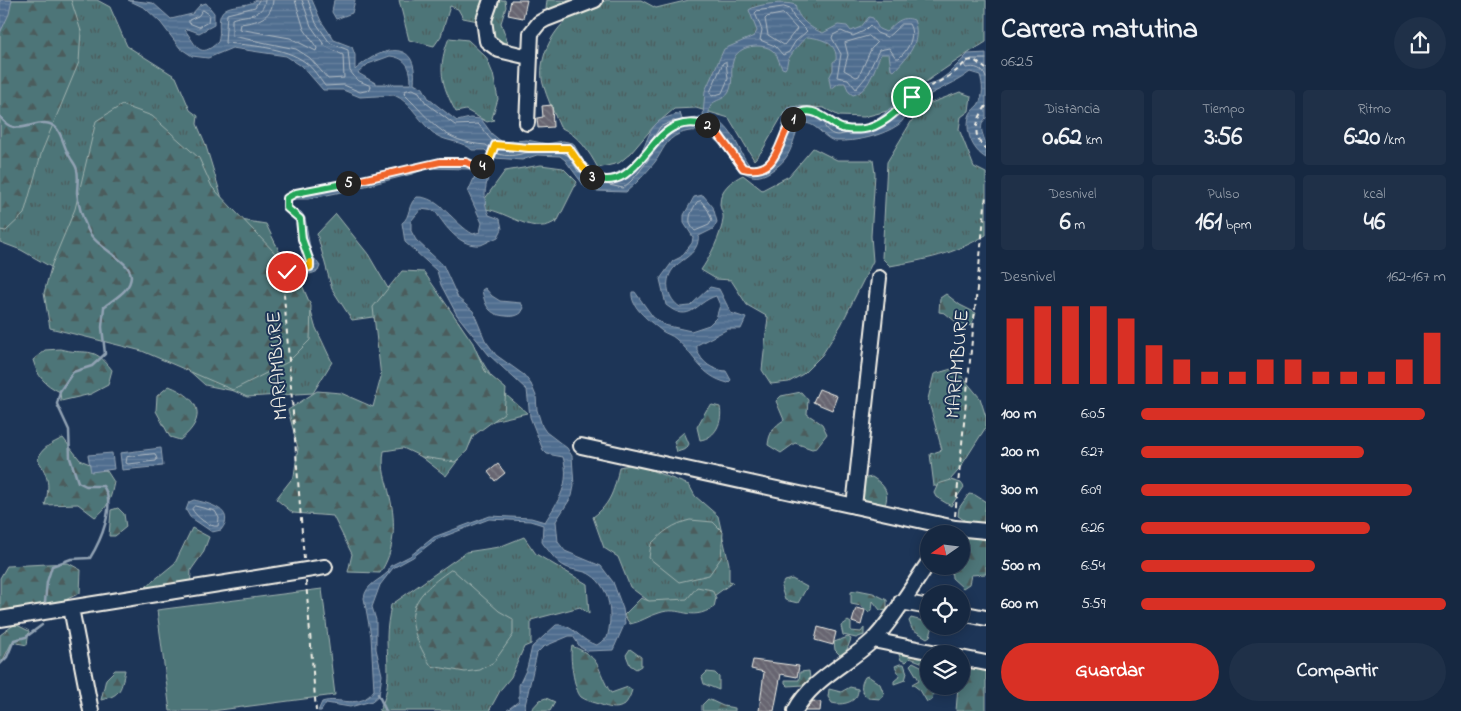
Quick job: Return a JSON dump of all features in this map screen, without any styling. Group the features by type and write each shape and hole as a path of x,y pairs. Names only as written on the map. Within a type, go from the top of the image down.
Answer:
{"street":[{"path":"491,0 484,20 487,41 499,50 530,57"},
{"path":"527,123 531,33 539,23 595,0"},
{"path":"854,506 879,278"},
{"path":"581,446 949,525"},
{"path":"970,528 986,531"},
{"path":"0,620 325,567"},
{"path":"794,711 800,701 826,676 873,640 920,575"},
{"path":"901,602 920,605"},
{"path":"71,608 91,711"},
{"path":"970,615 986,618"},
{"path":"873,640 920,650"},
{"path":"970,660 986,663"}],"path":[{"name":"MARAMBURE","path":"305,564 283,281 287,272 310,267 311,264 302,239 300,219 287,208 288,195 440,162 466,162 477,167 488,164 495,145 529,148 569,148 589,176 601,180 628,172 645,158 664,134 675,126 693,122 713,127 743,168 753,171 764,168 775,157 790,122 800,112 810,110 820,114 838,127 865,129 880,123 912,97 959,69 966,61 974,60 986,69"},
{"path":"986,106 976,120 975,132 981,145 986,149"},
{"name":"MARAMBURE","path":"954,525 986,195"},
{"path":"305,574 316,711"}],"green space":[{"path":"0,0 97,0 110,7 127,46 176,77 190,110 198,116 197,124 205,143 228,218 266,224 296,286 307,297 315,326 332,362 313,393 247,397 234,391 205,385 185,367 146,321 21,250 0,242"},
{"path":"0,0 71,0 81,31 79,62 42,151 24,214 6,231 0,230"},
{"path":"399,0 505,0 506,7 501,23 509,46 509,58 502,56 478,21 463,18 458,9 450,6 441,36 434,46 409,40"},
{"path":"547,0 574,0 553,12 546,9"},
{"path":"607,0 641,0 656,8 689,0 986,0 986,42 905,94 891,110 864,117 839,116 824,108 797,106 785,111 762,151 754,160 729,118 696,108 674,109 654,126 631,153 619,163 598,168 582,144 573,135 560,127 543,84 542,66 551,39 562,24 587,8"},
{"path":"449,38 468,40 486,57 493,74 498,99 492,118 494,120 487,122 466,110 456,112 447,93 442,76 443,58"},
{"path":"960,92 971,96 969,111 961,117 959,129 974,167 986,173 986,235 951,252 890,266 882,258 887,162 917,112 928,104"},
{"path":"122,105 152,116 199,158 212,187 299,278 311,306 310,340 288,362 233,390 142,351 50,328 44,293 52,264 75,209 96,121"},
{"path":"813,148 837,160 873,160 875,174 871,236 873,261 841,325 822,355 803,374 789,382 771,384 762,370 768,317 747,305 731,280 716,279 701,270 718,238 723,217 720,199 727,186 743,175 762,190 789,176"},
{"path":"541,165 563,168 577,182 556,224 557,220 549,225 531,225 485,209 484,200 505,171"},
{"path":"336,214 368,254 389,290 425,282 458,321 498,388 527,413 479,424 470,444 446,476 401,441 401,351 373,317 352,320 332,289 317,234"},
{"path":"402,271 424,272 473,343 485,371 506,389 504,413 473,436 467,451 455,462 422,457 403,448 384,451 384,469 393,517 393,536 389,556 380,573 348,572 352,554 333,516 293,513 276,499 294,476 298,448 288,410 317,391 341,393 373,407 381,377 373,307"},
{"path":"946,294 960,305 976,313 971,326 956,322 945,313 939,312 940,298"},
{"path":"60,349 89,352 100,357 112,370 108,385 91,394 61,401 60,392 42,379 33,360 45,350"},
{"path":"955,368 980,398 986,417 986,427 958,471 944,487 934,486 930,454 942,450 928,399 934,374"},
{"path":"169,386 188,396 197,409 194,424 189,432 180,440 170,437 156,411 157,396"},
{"path":"801,392 808,400 807,414 822,424 827,434 816,448 812,449 795,443 781,453 768,445 773,430 784,420 776,401 781,396"},
{"path":"712,405 720,407 719,423 710,436 700,440 697,427 707,409"},
{"path":"684,432 689,444 686,449 677,452 674,441"},
{"path":"63,438 80,460 107,471 114,482 106,506 95,517 78,504 45,505 48,482 38,460 39,456 44,449"},
{"path":"635,464 689,485 695,496 718,516 729,564 729,581 733,582 703,604 650,602 630,587 618,557 604,548 593,517 608,501 616,482 619,467"},
{"path":"872,477 879,482 886,492 885,505 872,506 863,501 856,493 850,481"},
{"path":"951,480 961,483 964,487 951,506 936,497 934,493 938,484"},
{"path":"969,494 975,495 986,502 983,525 973,526 958,516 959,508"},
{"path":"118,508 124,514 126,527 115,536 109,536 111,510"},
{"path":"690,520 713,522 723,532 721,558 709,575 679,582 649,558 651,544 669,529"},
{"path":"192,528 209,537 203,553 191,570 190,596 160,603 142,590 175,563"},
{"path":"986,535 986,574 971,575 969,584 960,585 952,578 952,575 970,575 970,536"},
{"path":"524,537 536,554 587,584 589,614 580,607 531,620 531,644 524,647 511,677 501,689 489,711 379,711 386,693 388,666 387,633 391,605 466,552 499,547"},
{"path":"68,563 81,570 80,593 44,610 0,613 0,578 7,566"},
{"path":"452,569 499,611 513,619 513,635 494,662 480,670 465,672 431,666 416,635 413,611 417,601 425,590"},
{"path":"792,579 807,587 798,603 785,600 781,587 784,581"},
{"path":"697,587 712,590 716,598 714,607 698,614 667,611 630,624 624,615 641,598 649,601 687,599"},
{"path":"322,589 335,695 212,711 170,711 157,610"},
{"path":"858,590 873,593 887,600 887,611 880,610 873,601 872,610 869,612 861,606 851,604 851,592"},
{"path":"911,618 920,620 920,634 912,629 909,621"},
{"path":"848,621 851,623 851,631 861,632 864,628 864,635 856,638 843,635 841,626"},
{"path":"15,624 29,631 27,645 12,642 2,662 0,662 0,635"},
{"path":"848,637 851,639 846,652 841,656 835,650 834,642"},
{"path":"572,646 589,655 594,660 611,693 628,687 632,690 627,702 615,708 581,697 576,687 573,672"},
{"path":"630,649 641,657 641,666 636,669 630,665 626,655"},
{"path":"897,649 920,655 920,662 910,658 906,662 901,660"},
{"path":"913,662 920,666 920,690 912,684 919,680 910,665"},
{"path":"904,664 907,673 905,680 894,684 894,681 900,676 895,666"},
{"path":"986,668 986,711 956,711 957,695 970,695 970,670"},
{"path":"115,670 125,670 121,687 113,696 101,700 106,679"},
{"path":"809,671 810,679 803,685 788,686 785,683 785,680 799,680 800,672"},
{"path":"707,672 715,673 719,677 719,690 704,684 702,677"},
{"path":"868,676 880,684 884,694 880,699 868,698 863,693 862,683 865,677"},
{"path":"850,687 858,689 858,693 849,702 832,703 828,697 829,689 841,692"},
{"path":"923,695 933,695 932,700 927,702"},
{"path":"546,698 555,702 550,711 530,711 540,700"},
{"path":"708,699 723,706 735,708 735,711 702,711 702,705"}],"water":[{"path":"0,0 12,0 9,14 0,33"},
{"path":"128,0 153,3 171,19 192,14 200,5 206,3 214,13 214,25 199,33 188,29 185,30 199,49 207,50 218,42 220,17 226,9 252,3 256,0 312,0 321,21 334,40 352,47 355,55 355,70 364,62 385,52 404,52 410,58 414,68 414,83 423,88 429,99 457,121 470,118 481,119 492,134 502,142 527,140 547,144 563,141 573,143 589,171 598,178 611,176 635,160 643,149 653,128 660,120 680,113 683,122 703,116 705,91 724,49 754,36 757,31 749,10 778,3 795,5 796,10 805,22 823,33 838,25 847,26 851,31 861,27 869,17 873,18 879,29 886,32 898,21 909,19 914,20 916,35 909,54 894,71 891,69 889,54 881,54 874,72 864,89 853,95 849,92 845,83 839,83 831,89 829,78 833,70 833,62 836,60 836,54 828,42 807,37 788,59 785,69 782,68 775,53 769,48 757,46 745,48 735,56 733,61 729,92 726,96 713,103 709,110 709,117 726,127 749,165 754,168 767,163 776,153 787,108 809,108 820,112 839,124 863,126 880,117 902,97 912,91 940,80 968,54 986,53 986,118 983,121 982,131 986,145 986,158 973,145 969,133 968,120 970,114 980,102 982,90 980,75 970,72 924,98 911,108 902,122 892,129 876,135 860,139 836,141 831,140 811,124 800,124 785,159 774,169 759,176 748,174 738,167 709,135 696,131 679,134 670,139 652,166 626,192 596,191 585,187 560,156 537,155 522,160 495,158 486,186 485,200 489,215 500,219 502,229 498,237 481,245 466,243 454,235 435,211 421,209 411,221 411,231 416,240 443,265 458,298 473,311 485,340 496,355 524,375 531,384 536,396 537,410 542,426 546,432 567,448 572,456 574,486 572,496 556,521 558,542 565,551 601,566 613,582 623,609 625,623 613,650 587,651 580,647 573,636 543,647 537,653 524,710 506,711 519,701 519,685 527,668 532,647 556,625 567,627 597,645 607,638 610,612 603,587 598,581 588,573 563,565 544,545 542,542 543,525 530,521 489,519 435,540 413,557 393,568 380,585 372,607 376,620 376,649 382,675 379,695 372,701 350,707 326,703 321,711 318,711 322,702 362,700 374,690 371,636 364,598 367,589 388,572 390,566 410,556 434,537 490,516 531,518 545,522 562,492 565,467 563,457 547,454 543,450 530,417 527,390 489,355 457,315 441,285 437,271 405,242 402,223 417,197 425,198 440,206 473,234 480,232 482,223 468,192 475,176 470,169 427,168 412,174 346,191 308,199 291,199 291,208 301,212 305,218 311,254 320,266 318,271 294,277 287,282 284,280 287,276 307,271 314,266 308,253 303,219 288,209 288,198 322,193 427,165 481,163 489,154 485,150 472,150 464,145 436,135 406,103 394,95 360,97 343,90 323,90 303,67 286,56 232,48 208,58 192,56 180,48 161,23 145,8","holes":["390,56 396,57 407,65 411,84 377,84 358,73 368,64"]},
{"path":"334,0 355,0 352,13 336,19 332,12"},
{"path":"703,195 713,207 717,222 713,229 699,236 694,250 673,269 668,279 668,290 672,300 680,307 690,306 710,287 719,289 731,313 746,318 741,329 728,329 697,345 699,355 705,362 716,369 726,371 731,380 728,383 711,376 673,336 662,331 647,319 634,304 632,298 632,292 635,292 653,317 664,325 691,331 709,325 716,318 720,305 716,296 687,313 674,311 666,305 660,279 673,261 681,257 692,243 693,237 684,223 684,215 694,197"},
{"path":"485,288 500,301 521,303 524,308 521,313 516,316 508,316 492,312 486,305 483,296 482,290"},
{"path":"161,448 163,466 122,470 120,453"},
{"path":"112,453 114,469 91,472 88,455"},
{"path":"194,500 213,506 223,513 226,517 221,530 212,532 190,517 186,510 189,502"}],"building":[{"path":"511,0 527,0 523,18 508,15"},
{"path":"552,105 553,127 538,128 537,118 543,117 542,106"},
{"path":"819,389 837,396 832,410 813,402"},
{"path":"498,464 505,473 495,481 488,472"},
{"path":"856,608 865,610 861,625 852,622"},
{"path":"818,627 836,632 833,645 815,640"},
{"path":"753,660 799,666 797,677 781,674 774,711 759,711 764,672 751,669"},
{"path":"813,701 821,702 820,711 805,711"}],"waterway":[{"path":"0,116 6,124 13,127 44,123 51,124 57,129 76,168 78,176 77,193 81,212 88,230 98,242 125,264 131,276 125,290 104,307 102,327 105,354 92,366 73,372 60,391 57,404 69,430 70,458 78,482 86,486 103,486 107,494 108,513 102,533 90,558 71,559 52,566 47,582 45,602"},
{"path":"0,664 7,657 14,640 26,637 42,625"},
{"path":"378,694 386,711"}],"route":[{"path":"287,272 310,267 311,264 302,239 300,219 290,213 287,208 288,195 440,162 466,162 477,167 488,164 495,145 529,148 569,148 589,176 601,180 613,178 628,172 645,158 664,134 675,126 693,122 713,127 728,144 743,168 753,171 764,168 775,157 790,122 800,112 810,110 830,120 838,127 845,129 865,129 880,123 912,97"}]}
